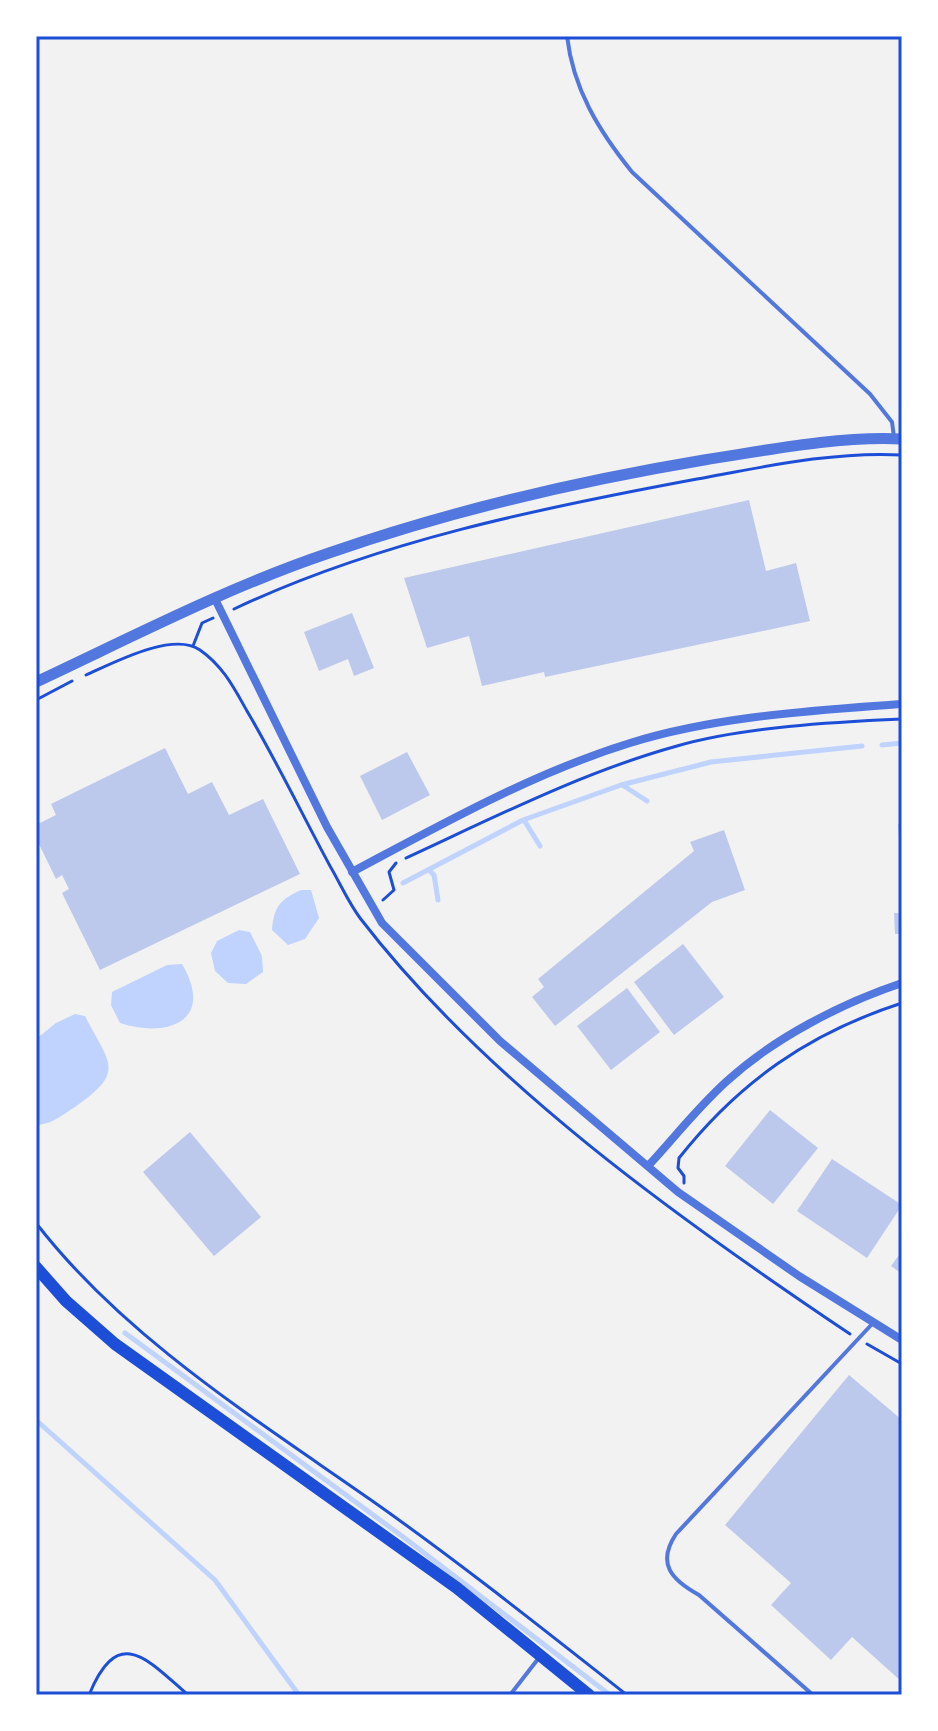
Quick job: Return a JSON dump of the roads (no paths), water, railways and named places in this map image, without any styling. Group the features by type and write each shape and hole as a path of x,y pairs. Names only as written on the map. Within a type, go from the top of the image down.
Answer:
{"main road":[{"path":"36,1267 66,1301 115,1344 457,1588 589,1695"}],"street":[{"path":"36,682 215,599 327,553 443,518 641,470 802,445 898,439"},
{"path":"215,599 352,872 372,907 414,957 500,1041 678,1192 902,1340"},
{"path":"352,872 500,796 631,743 749,717 902,704"},
{"path":"648,1166 698,1110 746,1065 806,1028 902,983"}],"lane":[{"path":"567,36 570,64 586,104 606,139 632,172 870,394 892,422 898,439"},
{"path":"813,1695 699,1595 681,1585 668,1571 666,1553 676,1534 873,1323"},
{"path":"510,1695 540,1656"}],"water":[{"path":"301,890 311,890 319,918 305,939 288,945 272,930 274,915 283,901"},
{"path":"239,930 250,932 262,956 263,972 246,984 228,983 215,971 211,953 217,941"},
{"path":"182,964 191,983 193,999 190,1011 182,1020 155,1028 120,1023 111,1005 112,992 167,965"},
{"path":"75,1014 85,1016 101,1046 108,1066 107,1075 91,1095 75,1107 52,1121 36,1125 36,1039 56,1023"}],"waterway":[{"path":"882,745 902,743"},
{"path":"403,883 523,820 621,785 711,762 862,746"},
{"path":"624,786 647,801"},
{"path":"524,820 540,846"},
{"path":"430,871 434,875 438,900"},
{"path":"125,1333 406,1539 610,1695"},
{"path":"36,1420 215,1580 299,1695"}]}
